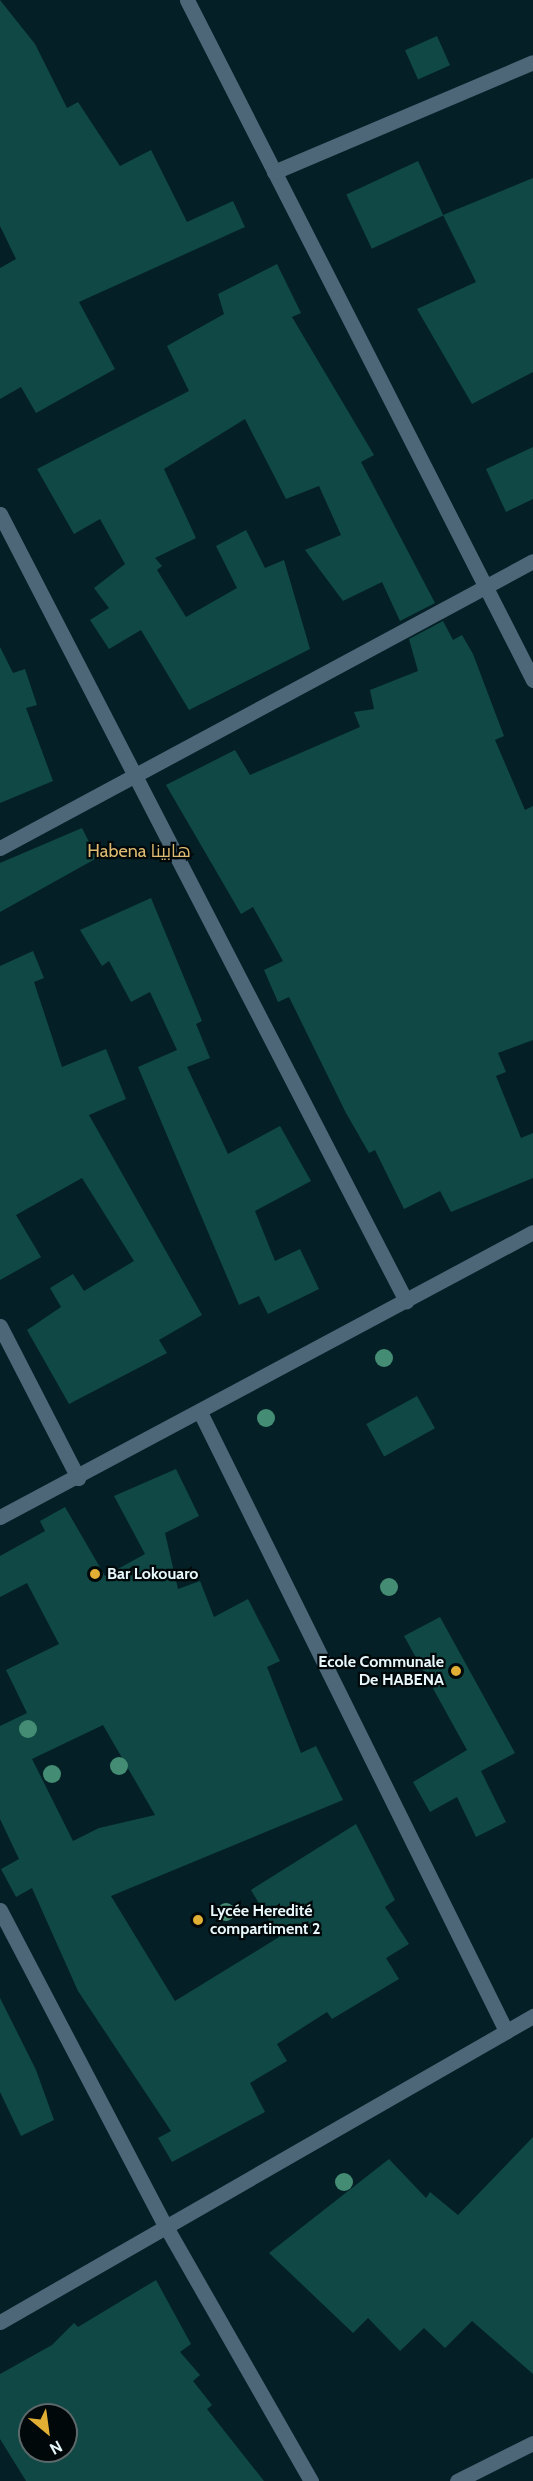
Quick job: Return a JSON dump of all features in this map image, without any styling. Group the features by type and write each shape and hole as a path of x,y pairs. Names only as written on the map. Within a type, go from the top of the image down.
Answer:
{"street":[{"path":"187,0 533,680"},
{"path":"274,172 533,62"},
{"path":"0,514 406,1301"},
{"path":"0,848 533,561"},
{"path":"0,1517 78,1478 533,1232"},
{"path":"0,1326 78,1478"},
{"path":"200,1412 506,2031"},
{"path":"0,1910 165,2225 311,2481"},
{"path":"0,2322 165,2225 533,2016"},
{"path":"457,2481 533,2443"}],"building":[{"path":"0,0 35,44 67,108 78,102 120,166 151,150 187,222 233,201 245,227 79,302 115,369 36,413 21,387 0,399 0,268 16,259 0,226"},
{"path":"437,36 450,65 418,79 405,50"},
{"path":"418,161 443,215 372,249 346,194"},
{"path":"533,178 533,372 472,404 417,309 476,282 443,215"},
{"path":"277,264 301,313 292,317 374,455 361,462 435,603 400,621 382,582 343,601 305,550 341,535 319,486 286,499 245,419 164,469 196,538 155,558 162,566 157,570 186,617 237,588 216,546 246,530 265,568 284,560 310,649 189,710 141,630 109,649 90,620 109,608 94,588 125,564 100,519 74,534 37,469 189,391 167,346 224,314 218,294"},
{"path":"533,447 533,499 506,512 486,469"},
{"path":"443,621 453,640 462,635 473,654 504,736 495,740 525,810 533,806 533,1040 498,1053 506,1072 496,1076 521,1138 533,1133 533,1178 451,1212 440,1191 404,1209 375,1150 369,1153 346,1113 289,997 278,1002 264,970 283,961 253,907 241,914 166,785 235,750 250,775 360,727 354,712 374,709 370,690 418,671 409,639"},
{"path":"0,647 13,673 25,669 37,705 26,708 53,781 0,803"},
{"path":"82,828 97,858 0,912 0,863"},
{"path":"151,898 202,1021 196,1024 210,1058 187,1067 228,1154 280,1126 311,1181 255,1211 275,1261 300,1249 319,1289 268,1314 259,1296 239,1305 138,1067 177,1050 150,992 131,1002 109,961 102,966 80,930"},
{"path":"33,951 44,978 34,982 62,1067 106,1049 126,1099 89,1115 202,1315 159,1340 167,1353 69,1404 27,1330 61,1307 50,1288 73,1274 84,1291 134,1261 82,1178 16,1215 41,1257 0,1280 0,966"},
{"path":"417,1396 435,1428 384,1456 366,1424"},
{"path":"176,1469 199,1516 165,1533 178,1589 200,1581 214,1617 248,1599 280,1661 267,1667 301,1753 316,1746 343,1800 111,1896 175,2001 279,1937 251,1890 356,1824 395,1900 385,1907 409,1944 386,1958 399,1979 332,2019 327,2012 277,2044 287,2061 250,2083 265,2112 172,2162 158,2138 171,2131 78,1991 32,1888 16,1897 1,1869 19,1859 0,1819 0,1726 27,1713 6,1670 59,1644 27,1583 0,1597 0,1556 45,1531 40,1521 65,1507 105,1576 145,1554 114,1496","holes":["103,1725 155,1815 99,1828 73,1841 32,1759"]},
{"path":"440,1617 515,1753 481,1771 506,1822 476,1837 457,1797 430,1812 413,1782 467,1750 404,1636"},
{"path":"0,1998 36,2070 54,2120 21,2136 0,2092"},
{"path":"533,2137 533,2374 472,2321 445,2348 424,2328 400,2351 368,2318 353,2333 269,2253 389,2159 426,2198 430,2192 458,2215"},
{"path":"156,2280 191,2344 180,2352 200,2375 193,2381 212,2405 207,2409 264,2481 26,2481 0,2439 0,2374 52,2345 74,2323 78,2327"}],"place":[{"name":"Bar Lokouaro","path":"95,1574"},
{"name":"Ecole Communale De HABENA","path":"456,1671"},
{"name":"Lycée Heredité compartiment 2","path":"198,1920"}],"district":[{"name":"Habena هابينا","path":"139,851"}]}
